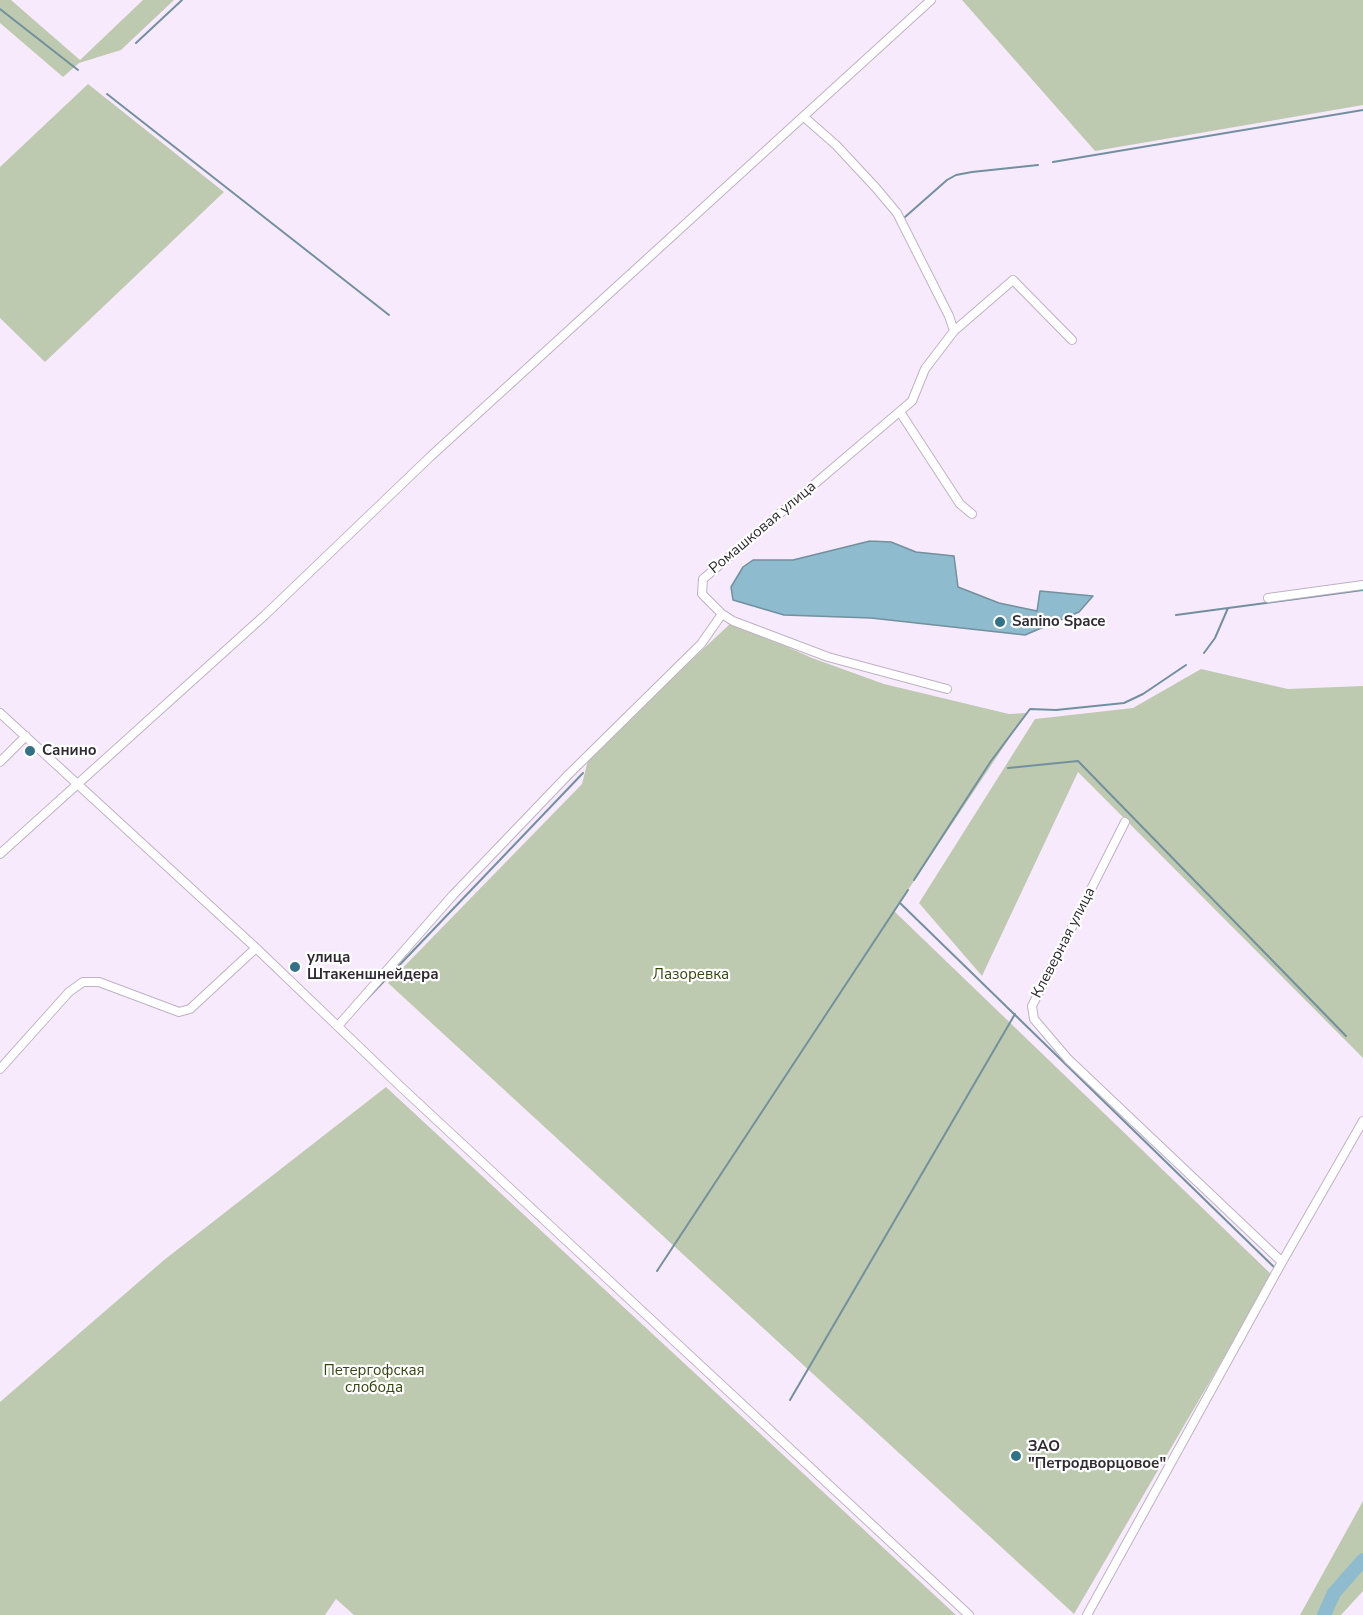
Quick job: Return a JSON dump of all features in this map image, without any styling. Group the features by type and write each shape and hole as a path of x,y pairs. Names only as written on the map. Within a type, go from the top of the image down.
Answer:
{"street":[{"path":"0,854 265,615 431,456 931,0"},
{"path":"804,117 836,145 897,213 944,306 954,331"},
{"name":"Ромашковая улица","path":"947,689 828,657 733,621 722,614 702,594 703,579 912,401 925,369 954,331 1013,280 1072,340"},
{"path":"900,412 960,504 972,514"},
{"path":"1268,598 1363,585"},
{"path":"338,1026 453,895 568,775 701,644 722,614"},
{"path":"0,713 256,948 969,1615"},
{"path":"0,762 26,736"},
{"name":"Клеверная улица","path":"1125,822 1032,1006 1034,1019 1068,1059 1282,1262"},
{"path":"0,1069 69,992 83,982 99,982 178,1012 190,1009 256,948"},
{"path":"1087,1615 1282,1262 1363,1121"}],"green space":[{"path":"0,0 11,0 80,60 143,0 174,0 121,50 79,63 63,77 0,23"},
{"path":"962,0 1363,0 1363,105 1095,151"},
{"path":"88,84 224,192 45,362 0,318 0,167"},
{"name":"Лазоревка","path":"732,622 812,658 884,684 1009,714 1026,713 894,911 1272,1275 1074,1614 388,983 582,784 589,756"},
{"path":"1201,669 1288,689 1363,686 1363,1058 1078,772 982,976 919,903 1035,719 1133,708"},
{"name":"Петергофская слобода","path":"386,1087 956,1615 354,1615 336,1599 325,1615 0,1615 0,1402 164,1260"},
{"path":"1363,1501 1363,1591 1341,1615 1300,1615"}],"water":[{"path":"870,541 891,542 916,552 954,556 958,587 999,603 1037,611 1040,591 1093,596 1079,612 1025,635 871,618 784,615 733,600 731,587 743,567 753,560 793,560"}],"waterway":[{"path":"136,43 182,0"},
{"path":"0,9 78,70"},
{"path":"107,94 389,315"},
{"path":"1053,162 1363,110"},
{"path":"905,217 947,180 956,175 1038,165"},
{"path":"1176,615 1363,590"},
{"path":"1204,653 1215,638 1228,608"},
{"path":"914,880 991,761 1030,709 1056,710 1124,703 1143,694 1186,665"},
{"path":"1008,768 1078,761 1346,1036"},
{"path":"366,1000 583,773"},
{"path":"657,1271 908,890"},
{"path":"900,903 1276,1269"},
{"path":"790,1400 1015,1014"},
{"path":"1324,1615 1334,1593 1363,1560"}],"place":[{"name":"Sanino Space","path":"1000,622"},
{"name":"Санино","path":"30,751"},
{"name":"улица Штакеншнейдера","path":"295,967"},
{"name":"ЗАО \"Петродворцовое\"","path":"1016,1456"}]}
